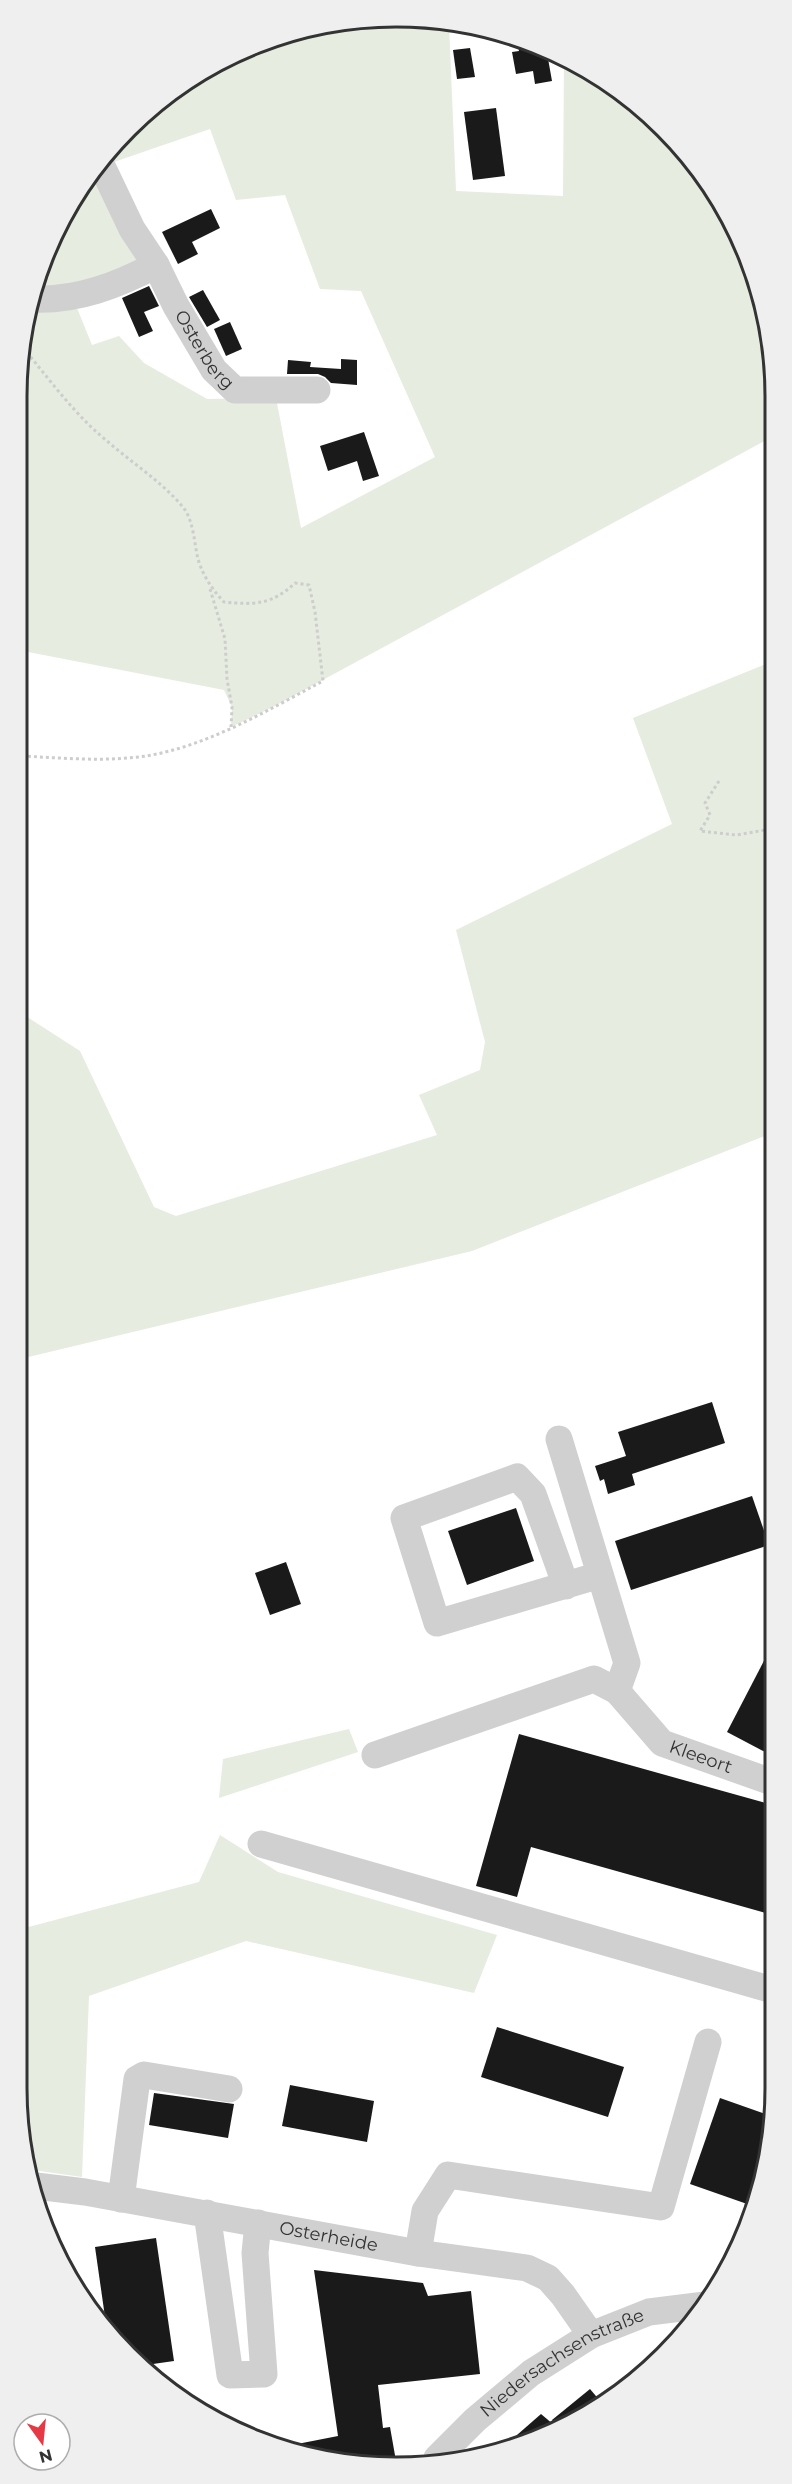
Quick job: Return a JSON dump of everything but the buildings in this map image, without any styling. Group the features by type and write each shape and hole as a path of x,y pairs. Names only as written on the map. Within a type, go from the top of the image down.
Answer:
{"street":[{"name":"Osterberg","path":"104,170 132,229 156,265 176,306 214,370 235,390 317,390"},
{"path":"40,299 74,298 131,278 156,265"},
{"path":"375,1755 594,1679 617,1691 627,1663 559,1439"},
{"path":"566,1586 533,1494 517,1477 404,1518 437,1623 566,1586 600,1575"},
{"name":"Kleeort","path":"617,1691 662,1743 765,1780"},
{"path":"261,1844 765,1988"},
{"path":"418,2253 425,2211 448,2175 661,2207 708,2042"},
{"path":"121,2199 137,2079 144,2075 229,2090"},
{"name":"Osterheide","path":"41,2187 207,2213 418,2253 527,2268 548,2278 591,2335"},
{"path":"207,2213 230,2375 264,2374 255,2253 258,2223"},
{"name":"Niedersachsenstraße","path":"441,2454 475,2420 531,2373 591,2335 649,2312 693,2307"}],"path":[{"path":"29,355 80,416 105,440 154,478 184,509 225,639 227,679 232,707 231,727"},
{"path":"27,756 93,759 147,756 200,741 323,681 315,612 309,585 295,583 282,595 255,605 224,602 210,587"},
{"path":"718,781 705,803 710,815 700,831 736,835 765,830"}],"shaded area":[{"path":"396,27 449,31 456,191 563,196 564,68 580,76 621,103 657,135 689,171 727,233 745,277 758,324 764,372 765,441 271,708 231,727 232,707 224,690 27,652 27,396 30,348 47,277 76,211 103,171 135,135 171,103 212,76 255,55 300,40 348,30","holes":["210,129 236,200 285,195 320,289 361,291 435,457 301,528 276,398 207,399 144,363 119,336 92,345 75,303 138,265 111,163"]},
{"path":"765,664 765,1136 472,1251 27,1357 27,1017 80,1051 154,1207 176,1216 437,1135 419,1095 480,1070 485,1042 456,930 672,824 633,718"},
{"path":"349,1729 358,1752 219,1798 223,1759"},
{"path":"220,1835 278,1872 497,1935 474,1993 246,1941 89,1996 82,2177 37,2171 30,2136 27,2088 27,1927 199,1882"}]}
